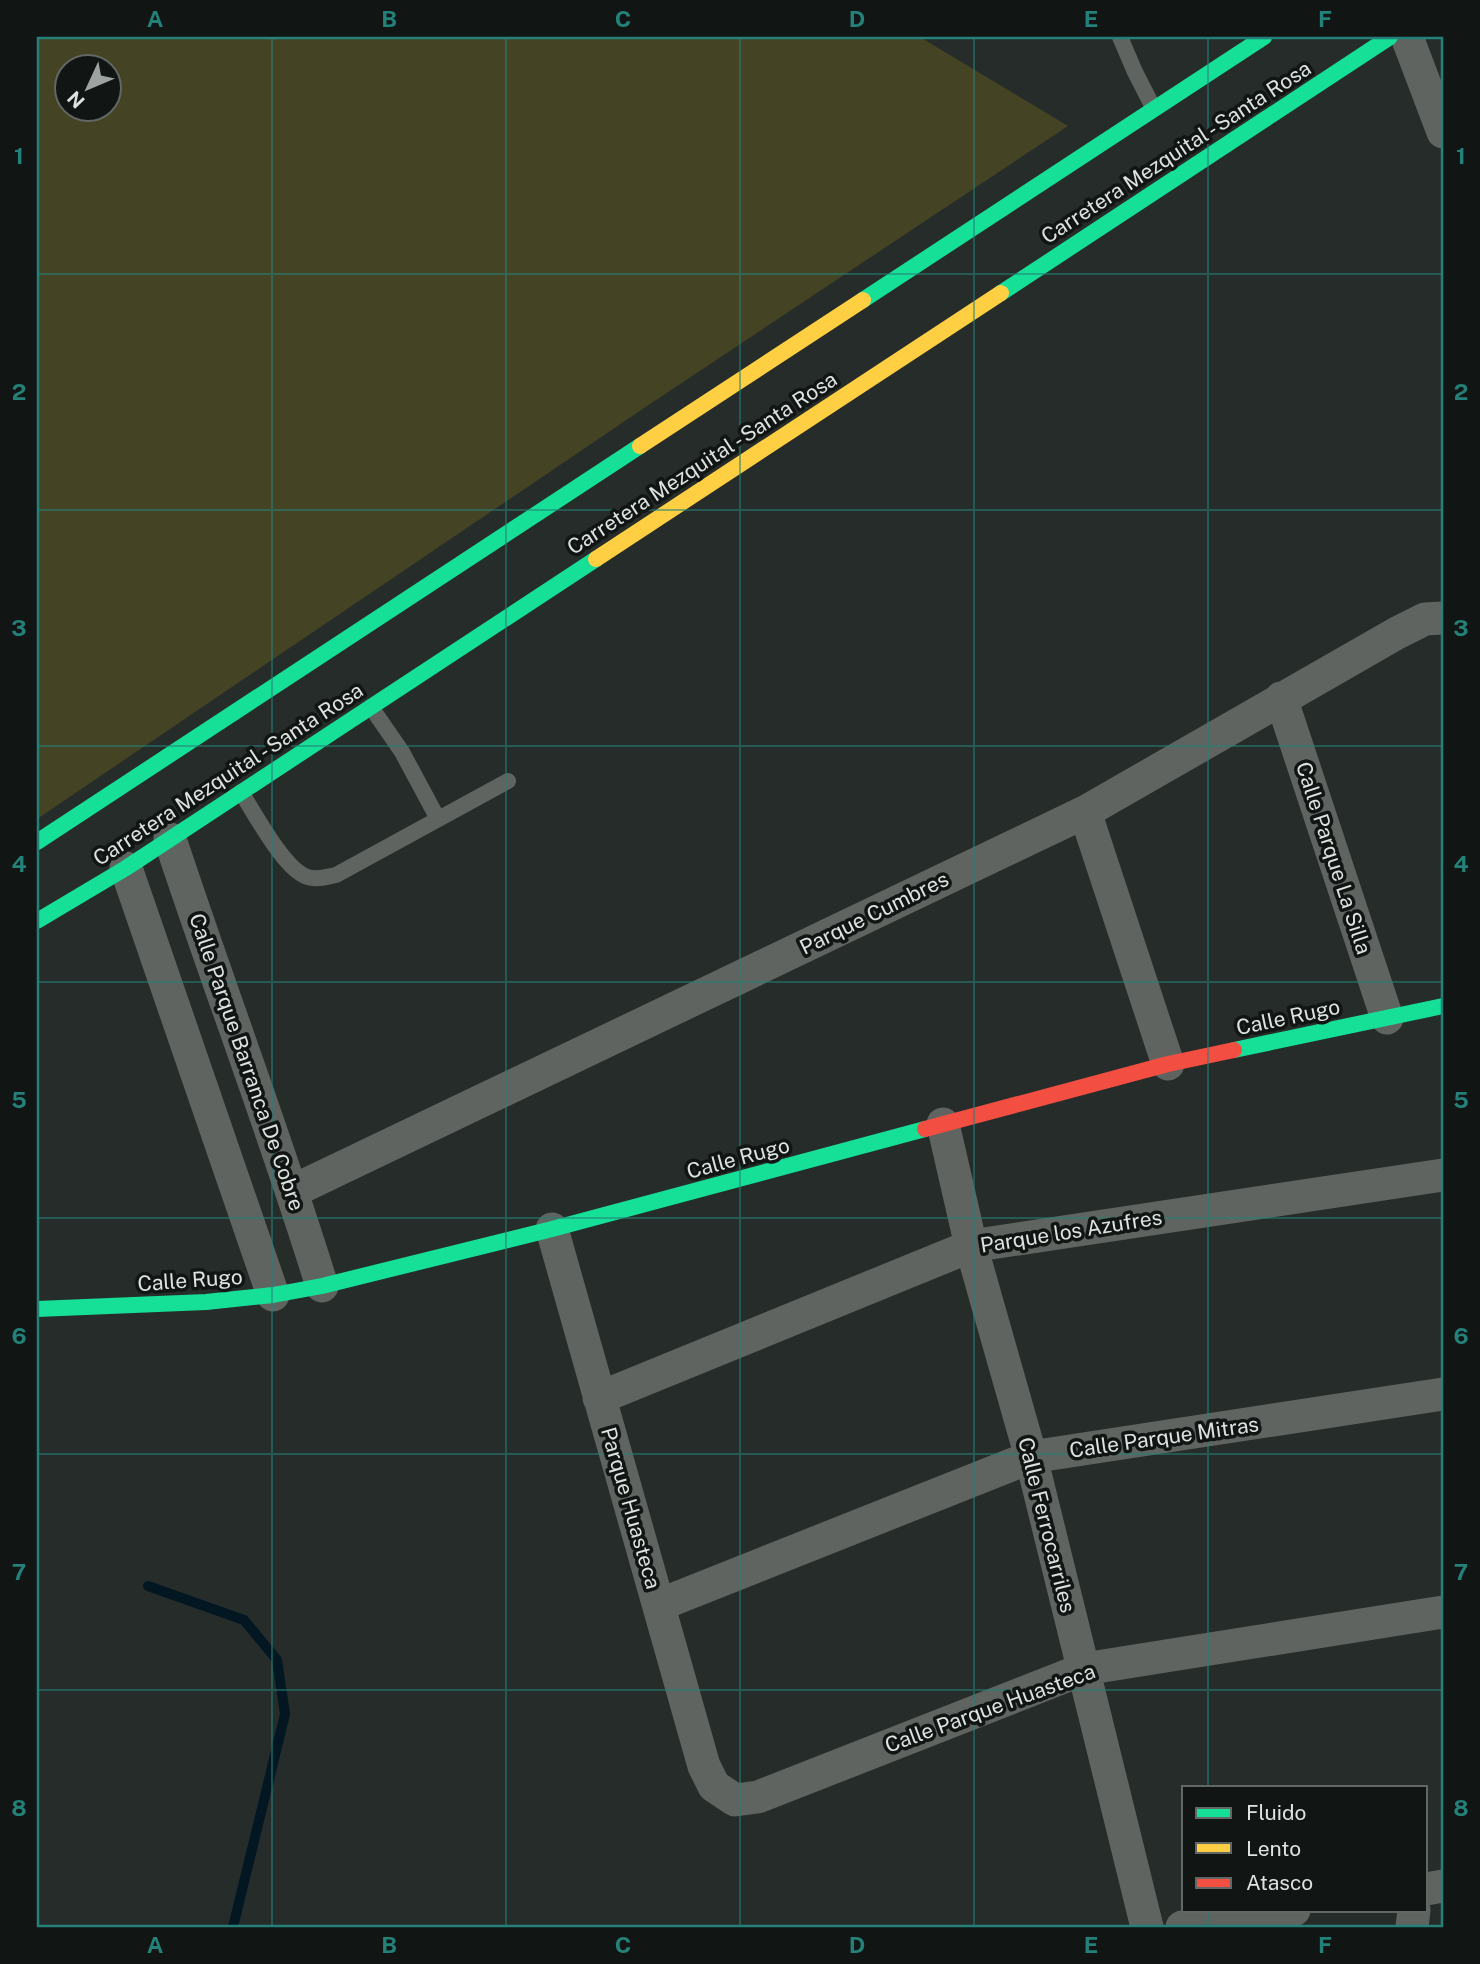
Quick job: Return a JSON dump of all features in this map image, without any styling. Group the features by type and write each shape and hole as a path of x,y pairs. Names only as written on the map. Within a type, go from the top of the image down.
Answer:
{"main road":[{"path":"37,842 1264,37"},
{"name":"Carretera Mezquital - Santa Rosa","path":"37,921 126,868 1390,37"},
{"name":"Calle Rugo","path":"37,1308 206,1302 273,1295 322,1286 552,1229 1168,1064 1443,1006"}],"street":[{"path":"1407,37 1443,132"},
{"name":"Parque Cumbres","path":"293,1191 1086,812 1397,633 1425,619 1443,618"},
{"name":"Calle Parque La Silla","path":"1281,698 1387,1018"},
{"path":"1086,812 1168,1064"},
{"name":"Calle Parque Barranca De Cobre","path":"170,839 217,983 293,1191 322,1286"},
{"path":"126,868 273,1295"},
{"path":"172,1000 217,983"},
{"name":"Calle Ferrocarriles","path":"943,1124 971,1246 1031,1457 1147,1927"},
{"name":"Parque los Azufres","path":"599,1398 971,1246 1443,1175"},
{"name":"Parque Huasteca","path":"552,1229 705,1766 715,1786"},
{"name":"Calle Parque Mitras","path":"659,1605 1031,1457 1443,1394"},
{"name":"Calle Parque Huasteca","path":"715,1786 734,1800 758,1797 1084,1669 1443,1612"},
{"path":"1182,1927 1281,1912"}],"lane":[{"path":"1120,37 1154,109"},
{"path":"371,706 402,752 438,819"},
{"path":"240,792 290,865 305,876 318,878 336,875 508,781"}],"shaded area":[{"path":"37,37 920,37 1068,126 650,404 37,819"}],"waterway":[{"path":"148,1586 244,1620 277,1660 285,1714 233,1927"}],"traffic: fast":[{"path":"863,300 1264,37"},
{"path":"1001,293 1390,37"},
{"path":"37,842 640,446"},
{"path":"37,921 126,868 596,559"},
{"path":"1234,1050 1443,1006"},
{"path":"37,1309 206,1302 273,1295 322,1286 552,1229 925,1129"}],"traffic: slow":[{"path":"596,559 1001,293"},
{"path":"640,446 863,300"}],"traffic: jam":[{"path":"925,1129 1168,1064 1234,1050"}]}
